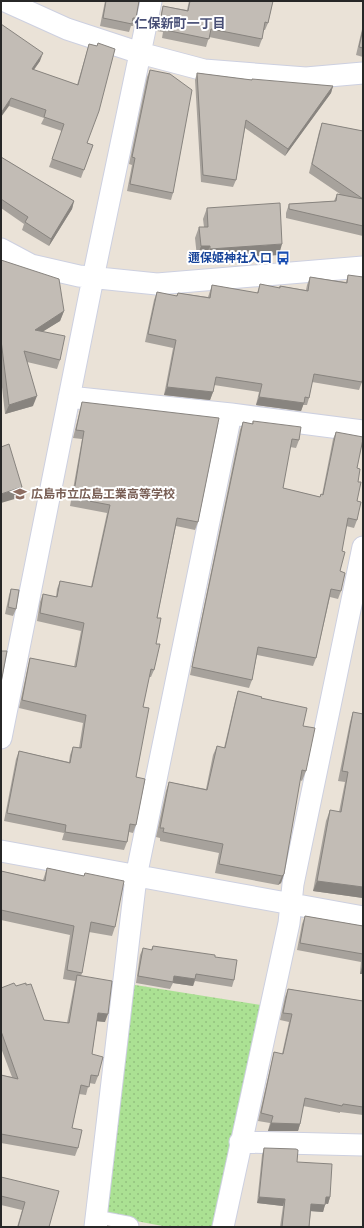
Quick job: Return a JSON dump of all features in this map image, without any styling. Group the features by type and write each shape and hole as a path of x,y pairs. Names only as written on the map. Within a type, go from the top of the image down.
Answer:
{"street":[{"path":"5,1 67,29 140,53 212,70 306,78 363,73"},
{"path":"1,738 150,1"},
{"path":"1,248 31,265 93,278 158,284 363,267"},
{"path":"69,397 231,414 363,431"},
{"path":"128,1227 95,1224 136,877 231,414"},
{"path":"223,1227 240,1142 289,924 293,884 363,547"},
{"path":"1,851 136,877 363,917"},
{"path":"240,1142 363,1145"}],"green space":[{"path":"129,984 261,1005 214,1227 168,1227 109,1216 103,1207"}],"building":[{"path":"106,1 139,1 136,18 133,18 132,24 103,18"},
{"path":"190,1 273,1 268,23 265,22 262,39 211,29 209,39 165,30 166,25 160,23 163,6 188,11"},
{"path":"1,24 43,53 32,69 78,85 89,44 97,46 98,43 115,49 99,111 87,143 93,145 84,170 52,159 64,124 44,117 46,110 11,98 1,113"},
{"path":"363,29 363,48 359,47"},
{"path":"150,70 170,74 192,90 173,193 130,184 135,158 132,157"},
{"path":"197,73 252,80 333,86 288,149 246,120 236,180 203,175"},
{"path":"322,123 363,131 363,199 312,164"},
{"path":"1,157 74,201 51,239 25,222 28,217 1,199"},
{"path":"337,194 363,199 363,226 289,209 289,204 336,201"},
{"path":"280,203 282,244 210,249 210,246 201,246 199,227 208,227 207,208"},
{"path":"1,260 59,279 64,311 35,330 65,336 60,360 24,351 37,396 9,405 1,340"},
{"path":"348,275 363,277 362,382 314,374 309,398 305,397 304,403 259,397 262,384 216,377 213,392 167,387 176,340 148,334 157,292 177,296 178,293 210,298 212,285 258,293 260,284 308,291 310,277 347,283"},
{"path":"82,402 219,418 198,522 177,518 157,618 161,618 156,644 160,644 154,670 151,669 143,707 149,708 136,777 145,779 136,825 130,824 127,842 65,832 66,825 7,813 19,751 70,763 73,747 81,748 86,715 22,700 30,658 76,667 84,623 40,613 43,594 57,597 60,581 92,587 110,505 73,498 84,431 76,430"},
{"path":"253,421 301,427 299,440 292,439 283,488 320,497 321,494 323,495 336,432 363,437 363,439 357,468 360,469 358,482 361,482 357,501 361,502 357,520 348,518 342,551 345,552 340,571 345,573 341,591 331,589 316,658 258,647 252,680 192,667 243,422 253,424"},
{"path":"9,444 22,487 1,494 1,447"},
{"path":"11,589 19,590 16,609 8,607"},
{"path":"1,651 7,651 1,683"},
{"path":"238,691 262,697 261,698 307,708 303,726 315,728 306,771 302,770 284,874 282,876 219,864 223,844 163,832 164,828 160,828 169,782 207,790 217,746 225,748"},
{"path":"353,712 363,714 363,887 317,881 330,810 341,812 348,772 342,771"},
{"path":"47,868 84,876 85,873 124,881 115,927 91,922 82,973 67,970 74,926 1,910 1,871 45,881"},
{"path":"305,916 363,926 363,954 300,943"},
{"path":"153,946 215,955 215,957 237,960 234,980 196,974 195,979 174,976 173,982 138,976 143,948 152,950"},
{"path":"77,975 112,981 108,1014 98,1013 92,1054 103,1057 98,1076 91,1075 89,1087 81,1085 72,1128 82,1130 78,1148 1,1134 1,1075 18,1079 1,1031 1,988 14,983 16,986 26,983 26,985 31,984 44,1020 69,1023"},
{"path":"288,989 363,1001 363,1107 343,1104 342,1106 305,1098 300,1124 271,1123 273,1116 261,1113 274,1052 283,1054 292,1014 283,1013"},
{"path":"264,1148 296,1149 298,1150 297,1162 332,1164 330,1197 326,1197 325,1205 311,1204 309,1227 282,1227 285,1199 259,1197"},
{"path":"1,1177 59,1191 49,1227 18,1227 25,1202 1,1196"}],"place":[{"name":"邇保姫神社入口","path":"283,258"},
{"name":"広島市立広島工業高等学校","path":"20,494"}],"district":[{"name":"仁保新町一丁目","path":"180,23"}]}
